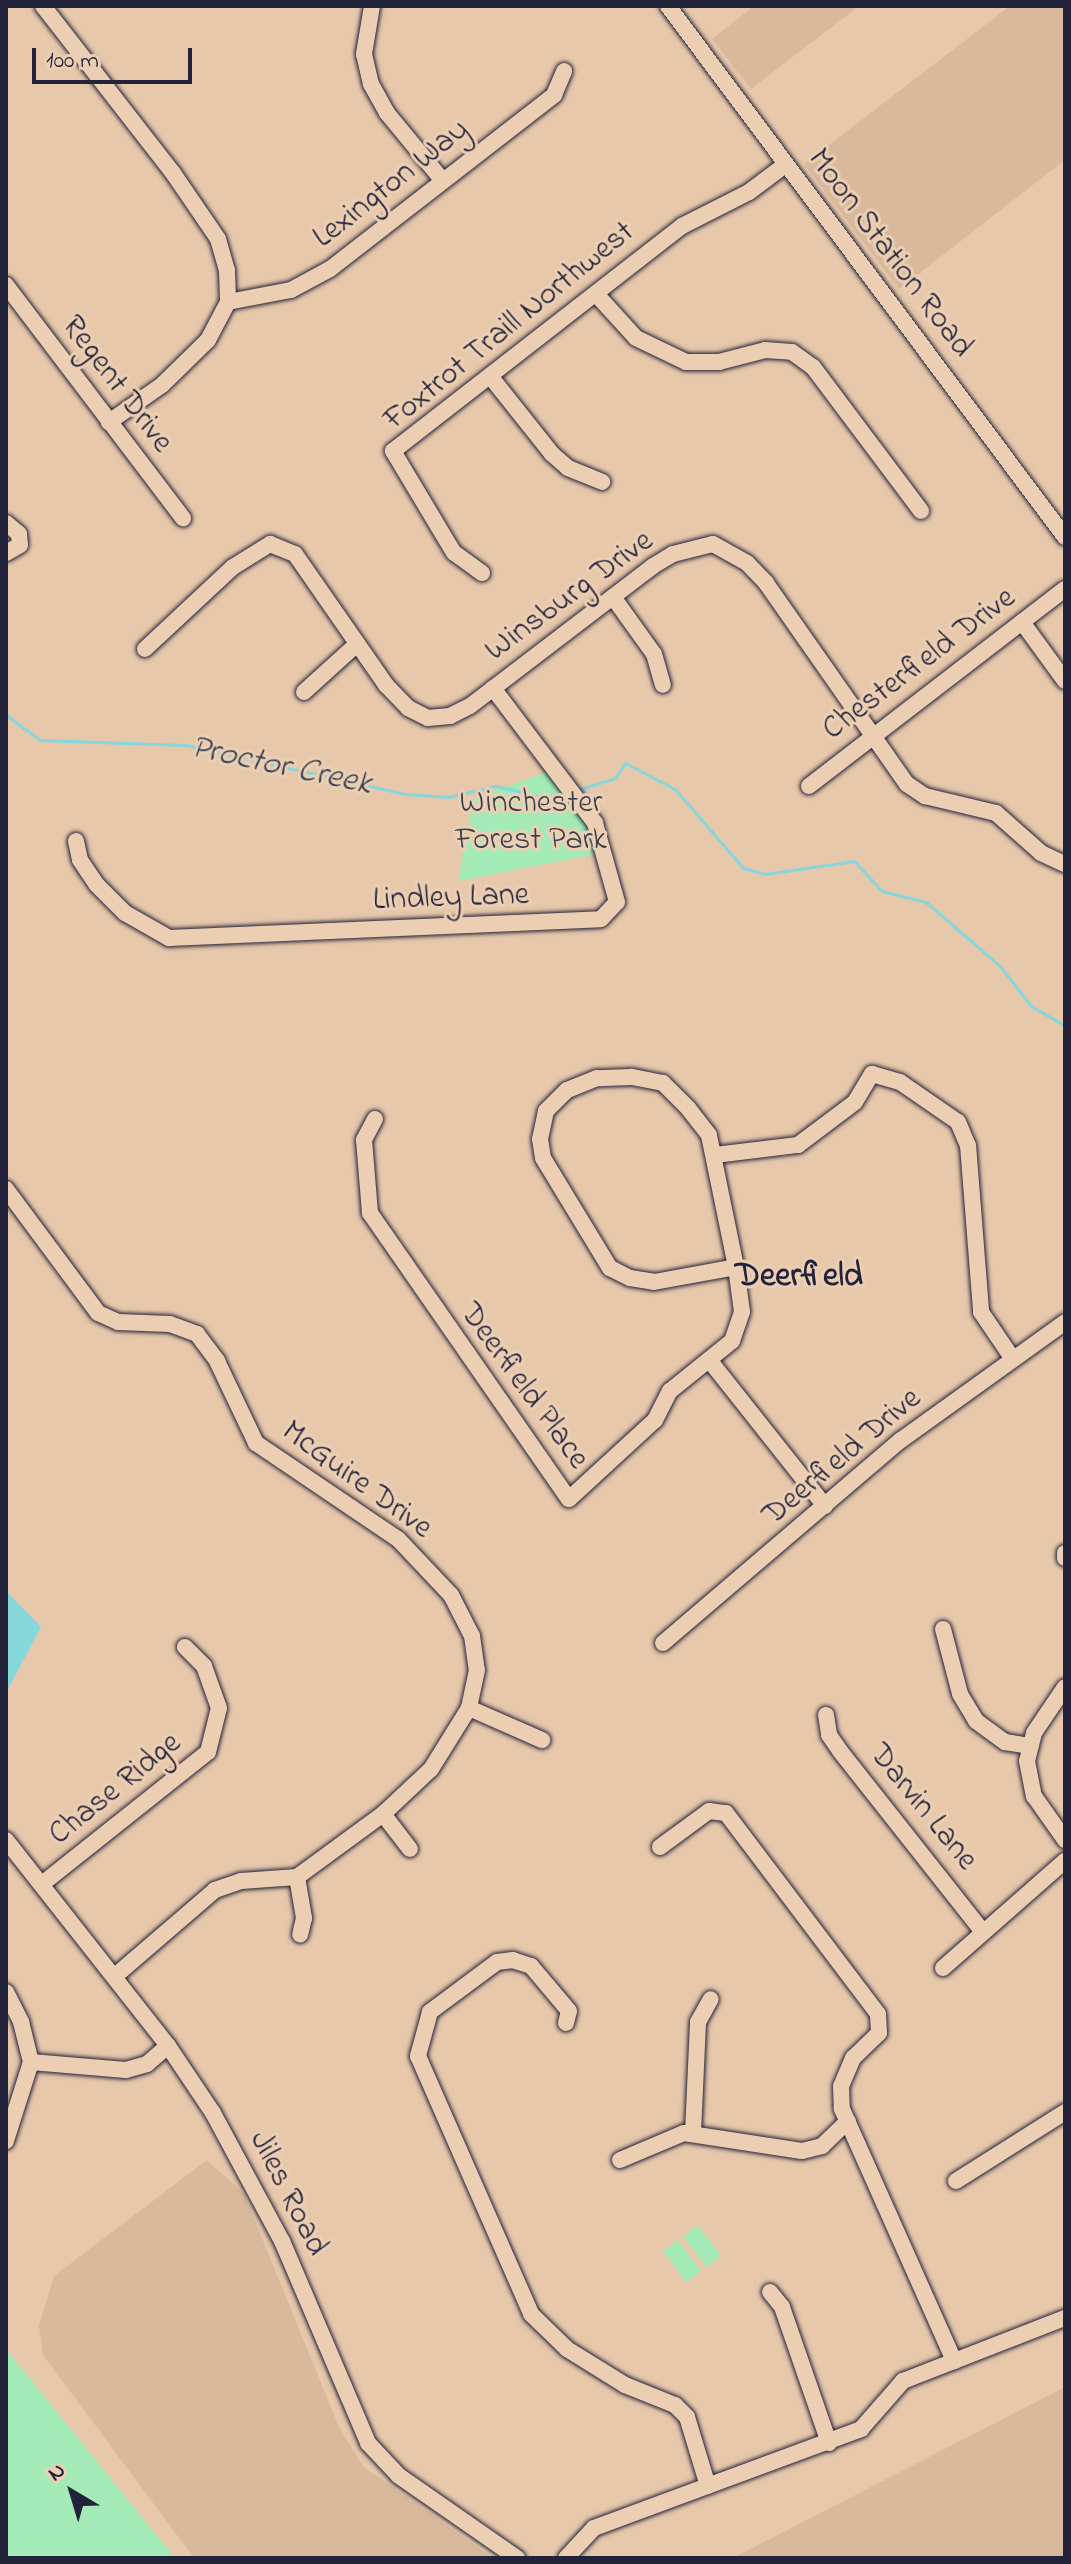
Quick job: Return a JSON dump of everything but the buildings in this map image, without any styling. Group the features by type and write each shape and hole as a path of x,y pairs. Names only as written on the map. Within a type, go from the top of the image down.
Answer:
{"street":[{"path":"372,6 364,54 371,84 387,113 443,181"},
{"name":"Moon Station Road","path":"668,6 1065,537"},
{"path":"52,9 218,239 228,302 208,340 162,385 109,422"},
{"name":"Lexington Way","path":"228,302 309,281 554,95 564,71"},
{"name":"Foxtrot Traill Northwest","path":"482,573 454,553 393,451 692,219 749,192 785,165"},
{"name":"Regent Drive","path":"6,285 183,518"},
{"path":"596,294 636,338 686,362 719,362 765,350 792,352 813,367 921,511"},
{"path":"490,376 552,454 568,468 602,482"},
{"path":"6,523 19,534 20,545 6,553"},
{"name":"Winsburg Drive","path":"145,649 233,567 270,544 295,554 386,685 408,708 428,718 450,716 493,688 673,554 713,544 747,563 766,583 870,738 918,793 996,813 1032,846 1065,864"},
{"name":"Chesterfield Drive","path":"809,786 1065,589"},
{"path":"613,597 654,654 663,685"},
{"path":"1022,622 1065,681"},
{"path":"304,692 357,644"},
{"name":"Lindley Lane","path":"76,841 80,860 96,884 125,913 169,938 601,919 617,902 595,823 493,688"},
{"path":"715,1155 798,1145 855,1102 872,1074 900,1082 958,1122 968,1145 981,1312 1013,1359"},
{"name":"Deerfield Place","path":"375,1119 364,1140 370,1213 569,1499 655,1420 670,1391 710,1361 738,1330 742,1312 736,1267 709,1135 663,1083 631,1077 597,1078 567,1090 546,1111 540,1139 558,1189 610,1268 630,1278 654,1282 736,1267"},
{"name":"McGuire Drive","path":"6,1189 98,1313 135,1326 170,1324 197,1334 217,1361 256,1443 398,1539 451,1595 472,1636 477,1670 469,1708 431,1769 383,1814 297,1877"},
{"name":"Deerfield Drive","path":"663,1643 901,1440 1065,1322"},
{"path":"710,1361 825,1506"},
{"path":"943,1629 960,1694 976,1721 1005,1742 1031,1746"},
{"name":"Chase Ridge","path":"42,1884 208,1752 219,1708 204,1666 185,1647"},
{"path":"1065,1687 1031,1746 1027,1761 1034,1796 1065,1840"},
{"path":"469,1708 542,1740"},
{"name":"Darvin Lane","path":"826,1715 829,1735 840,1751 983,1932"},
{"path":"660,1847 709,1811 726,1813 855,1979 881,2024 853,2058 841,2086 848,2121 954,2361"},
{"path":"383,1814 410,1849"},
{"name":"Jiles Road","path":"6,1840 168,2046 261,2200 368,2443 407,2483 517,2558"},
{"path":"943,1968 1065,1861"},
{"path":"115,1976 215,1890 241,1881 297,1877 304,1918 300,1935"},
{"path":"566,2023 569,2011 531,1966 513,1960 497,1962 430,2012 418,2056 531,2314 567,2349 625,2385 675,2405 687,2417 708,2486"},
{"path":"6,1992 21,2022 31,2062 6,2141"},
{"path":"693,2133 698,2022 711,1999"},
{"path":"31,2062 126,2070 147,2064 168,2046"},
{"path":"956,2181 1065,2112"},
{"path":"620,2160 693,2133 802,2151 822,2146 848,2121"},
{"path":"770,2292 782,2307 829,2443"},
{"path":"566,2558 594,2528 861,2429 903,2381 1065,2318"}],"shaded area":[{"path":"754,6 859,6 751,89 712,39"},
{"path":"1010,6 1065,6 1065,160 899,289 804,164"},
{"path":"207,2160 244,2194 339,2427 364,2467 493,2558 194,2558 43,2355 39,2326 54,2276"},
{"path":"1065,2387 1065,2558 733,2558"}],"green space":[{"name":"Winchester Forest Park","path":"546,772 589,829 597,854 458,881 473,799"},
{"path":"698,2225 721,2256 706,2267 683,2236"},
{"path":"678,2240 701,2271 686,2282 663,2251"},
{"path":"6,2349 175,2558 6,2558"}],"water":[{"path":"6,1591 41,1627 6,1693"}],"waterway":[{"name":"Proctor Creek","path":"6,715 40,740 186,745 406,794 448,797 496,786 544,797 562,793"},
{"name":"Proctor Creek","path":"580,789 615,778 625,763 675,789 743,868 765,874 854,861 882,891 926,902 1000,966 1031,1006 1065,1026"}],"district":[{"name":"Deerfield","path":"799,1278"}]}
